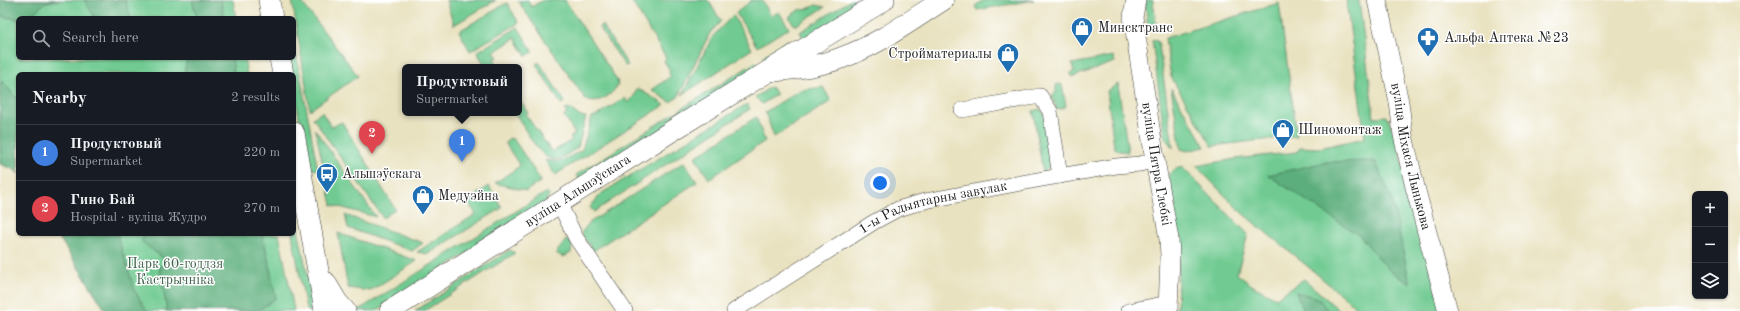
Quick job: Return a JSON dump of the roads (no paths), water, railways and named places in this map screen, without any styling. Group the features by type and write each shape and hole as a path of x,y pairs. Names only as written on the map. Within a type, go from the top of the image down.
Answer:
{"main road":[{"path":"269,0 272,16"},
{"name":"вуліца Альшэўскага","path":"390,311 767,72 884,0"},
{"name":"вуліца Альшэўскага","path":"767,72 812,66 842,58 874,44 943,0"},
{"path":"280,60 283,72"},
{"path":"296,144 325,311"},
{"path":"319,271 336,302 345,311"}],"street":[{"name":"вуліца Міхася Лынькова","path":"1377,0 1399,102 1403,135 1415,187 1448,311"},
{"name":"вуліца Пятра Глебкі","path":"1132,6 1155,160 1169,240 1170,256 1168,307"},
{"path":"962,110 1040,96 1050,111 1060,176"},
{"name":"1-ы Радыятарны завулак","path":"734,311 874,222 898,209 925,201 1155,160"},
{"path":"559,203 576,238 625,311"},
{"path":"1128,311 1168,307"}],"place":[{"name":"Минсктранс","path":"1082,48"},
{"name":"Альфа Аптека №23","path":"1428,58"},
{"name":"Стройматериалы","path":"1008,74"},
{"name":"Шиномонтаж","path":"1283,150"},
{"name":"Гино Бай","path":"372,154"},
{"name":"Продуктовый","path":"462,162"},
{"name":"Альшэўскага","path":"327,194"},
{"name":"Медуэйна","path":"423,216"}],"park label":[{"name":"Парк 60-годдзя Кастрычніка","path":"175,272"}]}
